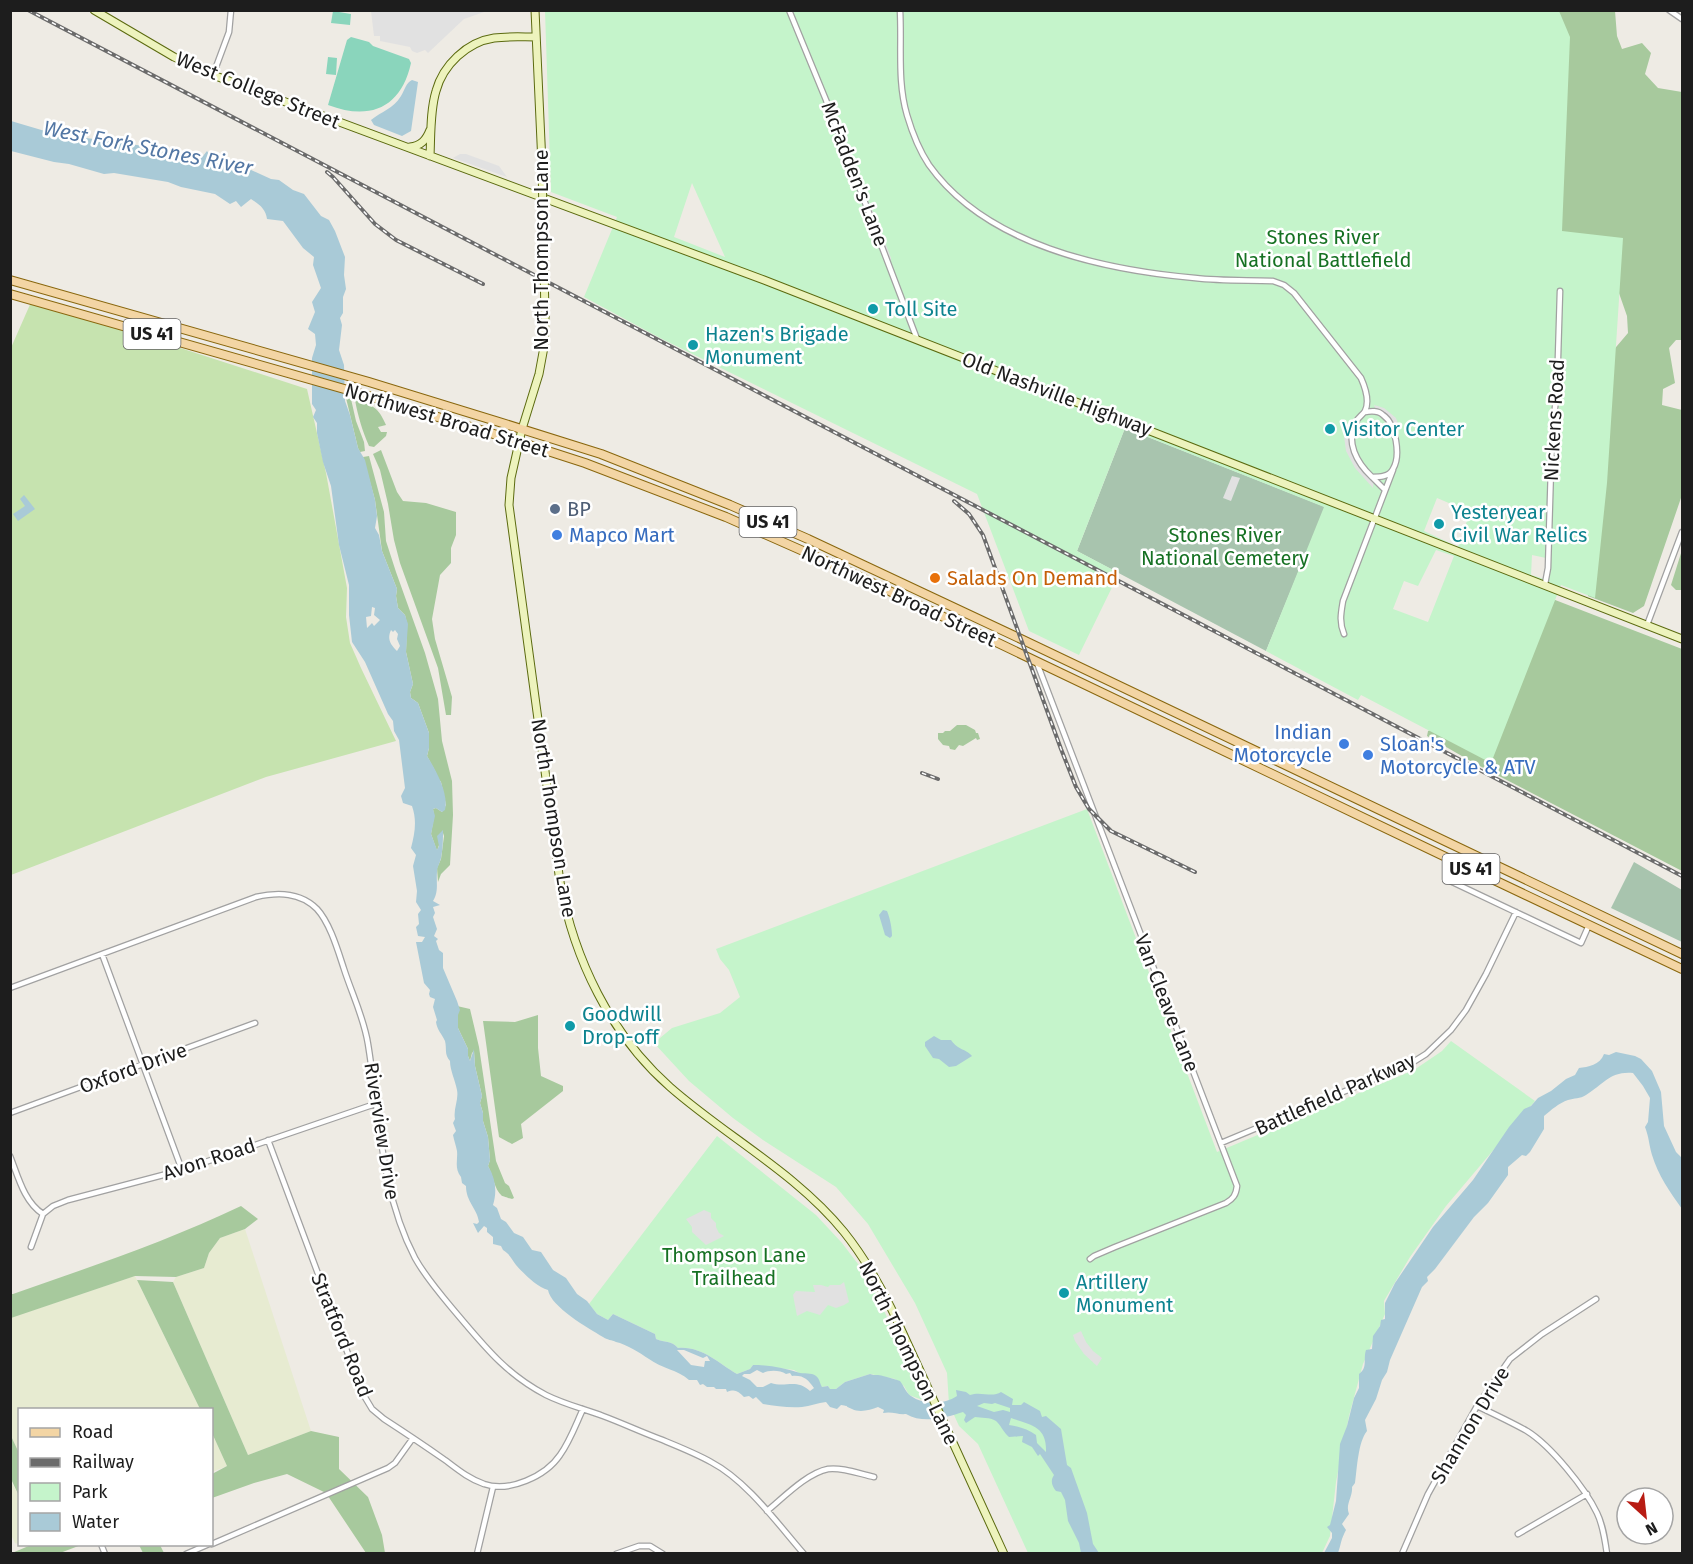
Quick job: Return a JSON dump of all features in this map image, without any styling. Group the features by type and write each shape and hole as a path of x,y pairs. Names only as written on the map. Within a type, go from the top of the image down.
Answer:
{"main road":[{"name":"West College Street","path":"94,10 174,57 213,75 430,156"},
{"name":"North Thompson Lane","path":"535,10 542,164 544,347 539,374 522,429 509,491 566,913 580,957 595,988 614,1021 636,1052 670,1087 783,1174 811,1198 844,1232 880,1285 1004,1554"},
{"path":"430,156 436,90 445,71 458,55 475,44 493,38 536,37"},
{"path":"407,147 421,144 427,138 432,125"},
{"name":"Old Nashville Highway","path":"430,156 744,272 1683,639"},
{"name":"Northwest Broad Street","path":"10,280 294,360 522,429 601,454 730,505 874,570 1683,954"},
{"path":"32,300 35,286"},
{"name":"Northwest Broad Street","path":"10,294 369,396 520,442 585,463 726,517 869,581 1683,969"},
{"path":"102,320 106,307"},
{"path":"676,498 680,485"},
{"path":"726,517 730,505"},
{"path":"803,550 808,539"},
{"path":"869,581 874,570"},
{"path":"961,625 966,614"},
{"path":"1036,661 1041,649"},
{"path":"1146,713 1152,701"},
{"path":"1261,768 1266,756"},
{"path":"1385,828 1391,815"},
{"path":"1454,861 1460,849"},
{"path":"1589,925 1595,913"}],"street":[{"path":"213,75 229,32 231,10"},
{"name":"McFadden's Lane","path":"789,10 826,100 917,339"},
{"path":"900,10 900,79 907,115 921,151 931,167 952,191 992,221 1021,237 1074,257 1142,272 1197,278 1273,281 1284,285 1294,292 1358,373 1366,391 1366,405 1365,412 1354,424 1353,449 1356,459 1385,490"},
{"path":"1669,10 1683,19"},
{"name":"Nickens Road","path":"1545,584 1548,568 1552,434 1557,390 1560,291"},
{"path":"1344,634 1340,626 1343,600 1376,519 1394,469 1397,453 1391,424 1383,414 1376,411 1365,412"},
{"path":"1372,477 1381,477 1394,469"},
{"path":"1647,625 1683,532"},
{"name":"Van Cleave Lane","path":"1036,661 1237,1186 1232,1200 1090,1259"},
{"path":"1454,861 1446,879 1581,943 1589,925"},
{"name":"Riverview Drive","path":"10,988 256,897 287,894 308,902 318,910 334,939 362,1015 389,1189 398,1219 416,1258 436,1289 493,1357 530,1386 549,1396 712,1462 740,1482 804,1554"},
{"name":"Battlefield Parkway","path":"1221,1143 1410,1065 1426,1053 1451,1030 1466,1010 1516,912"},
{"path":"102,954 182,1170"},
{"name":"Oxford Drive","path":"10,1113 255,1023"},
{"name":"Avon Road","path":"41,1212 68,1200 182,1170 375,1104"},
{"name":"Stratford Road","path":"268,1140 363,1394 372,1409 471,1479 493,1487"},
{"path":"10,1156 30,1201 41,1212 31,1247"},
{"name":"Shannon Drive","path":"1402,1554 1428,1494 1477,1406 1510,1359 1542,1334 1596,1299"},
{"path":"1477,1406 1528,1431 1542,1442 1587,1494 1603,1528 1607,1554"},
{"path":"477,1554 493,1487 518,1484 549,1468 567,1443 583,1409"},
{"path":"213,1543 388,1468 395,1463 413,1438"},
{"path":"767,1511 813,1474 829,1469 846,1470 874,1477"},
{"path":"1518,1534 1587,1494"},
{"path":"186,1554 205,1546"},
{"path":"616,1554 639,1546 650,1546 663,1554"}],"green space":[{"path":"333,11 351,14 350,25 331,23"},
{"name":"Stones River National Battlefield","path":"545,11 1559,11 1570,37 1562,231 1623,238 1607,483 1595,598 1561,585 1491,763 1361,695 1358,700 1266,651 1324,507 1125,428 1077,551 1119,573 1079,655 1029,631 977,494 660,338 584,297 617,217 551,192","holes":["692,183 725,257 674,237","1437,498 1470,512 1458,547 1424,531","1436,550 1454,556 1428,622 1393,609 1404,581 1418,586","1532,555 1546,558 1544,579 1531,575"]},
{"path":"1553,11 1615,11 1617,36 1622,49 1642,43 1651,53 1645,74 1658,88 1682,92 1682,340 1676,340 1669,348 1675,383 1663,389 1662,405 1682,410 1682,495 1644,606 1633,613 1588,596 1590,528 1611,353 1628,333 1627,316 1613,276 1558,257"},
{"path":"351,37 409,59 411,63 400,91 382,107 357,112 328,105 347,40"},
{"path":"328,57 337,58 336,75 326,74"},
{"path":"32,300 307,389 326,473 347,588 346,617 350,643 396,741 266,777 11,875 10,350"},
{"path":"346,398 351,399 365,451 360,452 358,448"},
{"path":"355,400 375,408 386,425 378,427 381,432 387,432 386,436 374,447 369,446 360,423"},
{"name":"Stones River National Cemetery","path":"1125,428 1325,507 1266,651 1077,551"},
{"path":"381,450 397,492 403,501 426,503 456,512 456,535 451,548 451,563 440,575 432,619 435,639 452,697 451,715 446,715 438,668 400,563 380,470 373,454"},
{"path":"369,456 384,512 386,541 425,653 438,699 442,741 452,781 453,815 450,865 441,874 438,882 437,868 441,859 444,836 443,833 437,851 431,834 433,809 436,808 442,812 446,805 441,782 427,756 429,733 418,703 411,698 410,692 413,684 406,652 407,624 405,615 398,608 397,589 382,551 375,500 363,457"},
{"path":"1682,550 1682,590 1676,590 1671,585"},
{"path":"1550,598 1682,649 1682,871 1474,763 1427,736 1428,731 1436,728"},
{"path":"957,725 966,725 975,730 980,739 976,738 963,746 959,745 955,750 943,745 938,739 938,733 950,731"},
{"path":"1087,809 1217,1152 1414,1070 1442,1051 1451,1041 1535,1101 1446,1206 1410,1257 1384,1301 1385,1314 1363,1364 1349,1416 1336,1482 1330,1536 1322,1553 1028,1553 978,1444 959,1426 949,1404 947,1373 915,1303 868,1224 836,1187 733,1118 689,1081 654,1043 672,1028 720,1013 740,997 729,970 720,959 716,949"},
{"path":"1634,862 1682,890 1682,942 1611,908"},
{"path":"457,1006 470,1009 479,1047 496,1161 505,1183 509,1186 514,1198 512,1199 499,1193 488,1166 490,1160 488,1137 480,1103 482,1096 474,1051 470,1061 468,1049 458,1028"},
{"path":"538,1015 541,1076 563,1086 563,1091 521,1124 523,1138 512,1144 499,1137 483,1021 515,1022"},
{"name":"Thompson Lane Trailhead","path":"717,1136 816,1215 842,1243 869,1279 928,1402 909,1395 904,1386 895,1379 870,1374 845,1382 836,1389 830,1389 828,1386 822,1387 794,1370 753,1365 750,1369 737,1374 702,1352 678,1348 656,1339 655,1334 613,1314 608,1320 597,1314 589,1304"},
{"path":"241,1206 258,1219 245,1229 220,1238 209,1253 204,1268 176,1277 135,1276 11,1318 11,1294 100,1264"},
{"path":"245,1229 311,1431 248,1455 173,1282 176,1277 204,1268 209,1253 220,1238"},
{"path":"135,1276 200,1408 18,1408 18,1451 11,1436 10,1318"},
{"path":"137,1280 173,1282 248,1455 311,1431 339,1437 339,1469 368,1497 382,1535 385,1553 366,1553 326,1493 287,1474 213,1498 213,1473 227,1466 213,1435 213,1408 200,1408"},
{"path":"213,1435 227,1466 213,1472"},
{"path":"11,1436 18,1451 18,1494 11,1479"},
{"path":"10,1479 18,1494 18,1544 11,1535"},
{"path":"29,1546 78,1546 60,1553 12,1553"},
{"path":"140,1546 160,1546 164,1553 143,1553"}],"shaded area":[{"path":"371,10 487,11 464,19 428,53 425,50 417,53 410,47 380,41 380,36 374,36"},
{"path":"460,154 499,166 507,177 453,158"},
{"path":"870,207 891,258 891,264 868,208"},
{"path":"1374,405 1384,408 1396,418 1398,424 1393,430 1391,424 1376,411"},
{"path":"1352,432 1353,449 1374,479 1373,488 1355,468 1346,451 1344,436"},
{"path":"1232,476 1240,478 1231,501 1223,498"},
{"path":"704,1210 711,1213 711,1218 716,1223 719,1233 724,1236 706,1245 692,1232 692,1227 686,1219"},
{"path":"844,1282 849,1302 836,1308 828,1305 820,1315 807,1311 797,1316 793,1295 796,1291 815,1292 813,1285 828,1287"},
{"path":"1081,1331 1093,1351 1102,1358 1097,1366 1084,1354 1075,1341 1073,1335"}],"water":[{"path":"412,80 418,82 411,131 402,136 374,125 371,120 394,104"},
{"name":"West Fork Stones River","path":"11,121 55,134 79,135 144,146 155,151 203,156 207,151 212,159 279,180 293,190 304,194 321,216 329,220 335,231 345,257 346,289 343,297 343,313 340,318 342,325 339,350 344,365 345,401 358,448 365,460 375,500 377,516 375,528 397,589 398,608 405,615 408,624 406,652 413,684 410,692 411,698 418,703 429,733 427,756 438,775 446,804 442,812 436,808 433,809 435,816 431,834 437,850 439,846 437,836 443,830 442,854 437,870 437,890 433,901 440,905 433,907 437,929 434,936 438,939 436,941 439,950 443,953 443,968 460,1010 458,1028 468,1049 470,1061 474,1049 475,1066 482,1096 480,1103 488,1137 490,1160 488,1166 495,1186 493,1205 497,1208 501,1219 514,1233 523,1237 532,1250 541,1252 553,1270 566,1278 577,1294 587,1301 597,1314 608,1320 613,1314 655,1334 656,1339 678,1348 702,1352 737,1374 750,1369 753,1365 771,1366 812,1374 818,1378 822,1387 828,1386 830,1389 836,1389 845,1382 870,1374 881,1375 900,1381 909,1395 921,1401 946,1401 957,1396 956,1390 970,1395 1001,1392 1013,1399 1012,1405 1021,1405 1024,1402 1040,1411 1042,1417 1046,1416 1061,1429 1067,1465 1071,1468 1087,1513 1093,1544 1099,1553 1081,1553 1079,1543 1068,1521 1065,1500 1061,1492 1056,1491 1053,1487 1054,1475 1040,1454 1038,1456 1032,1447 1022,1442 1023,1436 1009,1437 998,1422 975,1417 966,1423 964,1420 966,1415 963,1412 942,1418 920,1419 906,1414 883,1413 884,1410 878,1407 858,1411 841,1405 837,1409 830,1407 826,1402 802,1407 778,1406 763,1404 756,1397 753,1399 749,1396 744,1397 736,1391 727,1392 726,1389 700,1385 697,1380 689,1380 580,1323 556,1303 548,1290 535,1283 523,1272 501,1246 493,1244 493,1237 487,1232 487,1228 484,1226 478,1233 473,1223 479,1222 478,1217 457,1167 457,1151 453,1135 456,1131 453,1123 457,1090 446,1054 445,1041 436,1022 433,1007 435,999 430,997 430,990 424,983 416,942 422,942 425,937 418,936 416,927 419,924 418,914 421,910 416,902 417,891 413,866 416,855 411,848 415,827 414,811 412,806 403,803 401,796 405,788 399,740 394,731 393,721 365,662 352,642 349,585 339,545 331,486 323,462 317,423 313,417 316,410 312,404 312,358 316,345 315,334 308,329 315,312 312,302 321,288 313,265 314,257 303,248 283,221 267,219 264,210 251,199 241,207 236,201 230,204 215,194 168,182 114,173 104,174 11,151","holes":["372,607 375,608 374,615 380,620 374,626 372,623 367,628 366,617 371,616","391,630 393,632 395,630 398,634 397,639 400,646 397,651 391,644 389,636","677,1350 684,1350 703,1358 707,1356 710,1361 705,1361 704,1367 691,1365","757,1370 763,1373 768,1371 790,1373 792,1376 805,1379 814,1388 810,1391 800,1385 771,1383 757,1387 742,1376","984,1403 995,1403 1010,1408 1010,1412 1003,1410 994,1412 977,1406","1011,1418 1041,1432 1046,1443 1046,1452 1037,1443 1036,1435 1026,1429 1009,1425"]},
{"path":"24,495 35,509 18,521 13,514 25,506 20,499"},
{"path":"883,910 887,911 890,920 892,936 890,938 885,935 879,915"},
{"path":"934,1036 941,1040 951,1040 972,1056 956,1066 949,1067 939,1059 933,1058 925,1046 925,1042"},
{"path":"1616,1052 1641,1059 1652,1071 1661,1092 1664,1126 1676,1152 1682,1158 1682,1209 1665,1183 1651,1151 1645,1127 1648,1122 1650,1098 1633,1073 1613,1076 1586,1095 1565,1101 1544,1116 1544,1129 1530,1152 1526,1156 1522,1155 1508,1167 1508,1175 1488,1203 1474,1217 1427,1277 1428,1281 1422,1287 1390,1360 1376,1399 1365,1420 1367,1431 1360,1449 1355,1483 1348,1504 1349,1514 1342,1524 1346,1530 1338,1553 1324,1553 1332,1538 1332,1533 1327,1527 1330,1525 1336,1501 1340,1444 1359,1388 1359,1374 1364,1366 1366,1350 1372,1349 1373,1336 1381,1320 1385,1319 1385,1303 1395,1283 1433,1227 1473,1180 1524,1109 1575,1075 1579,1068 1597,1063 1604,1054 1609,1055"}],"railway":[{"path":"28,10 1682,876"},
{"path":"327,172 375,224 396,240 483,284"},
{"path":"954,501 969,514 983,535 1061,749 1076,787 1089,809 1111,831 1195,872"},
{"path":"922,773 938,779"}],"place":[{"name":"Toll Site","path":"873,309"},
{"name":"Hazen's Brigade Monument","path":"693,345"},
{"name":"Visitor Center","path":"1330,429"},
{"name":"BP","path":"555,509"},
{"name":"Yesteryear Civil War Relics","path":"1439,524"},
{"name":"Mapco Mart","path":"557,535"},
{"name":"Salads On Demand","path":"935,578"},
{"name":"Indian Motorcycle","path":"1344,744"},
{"name":"Sloan's Motorcycle & ATV","path":"1368,755"},
{"name":"Goodwill Drop-off","path":"570,1026"},
{"name":"Artillery Monument","path":"1064,1293"}]}
